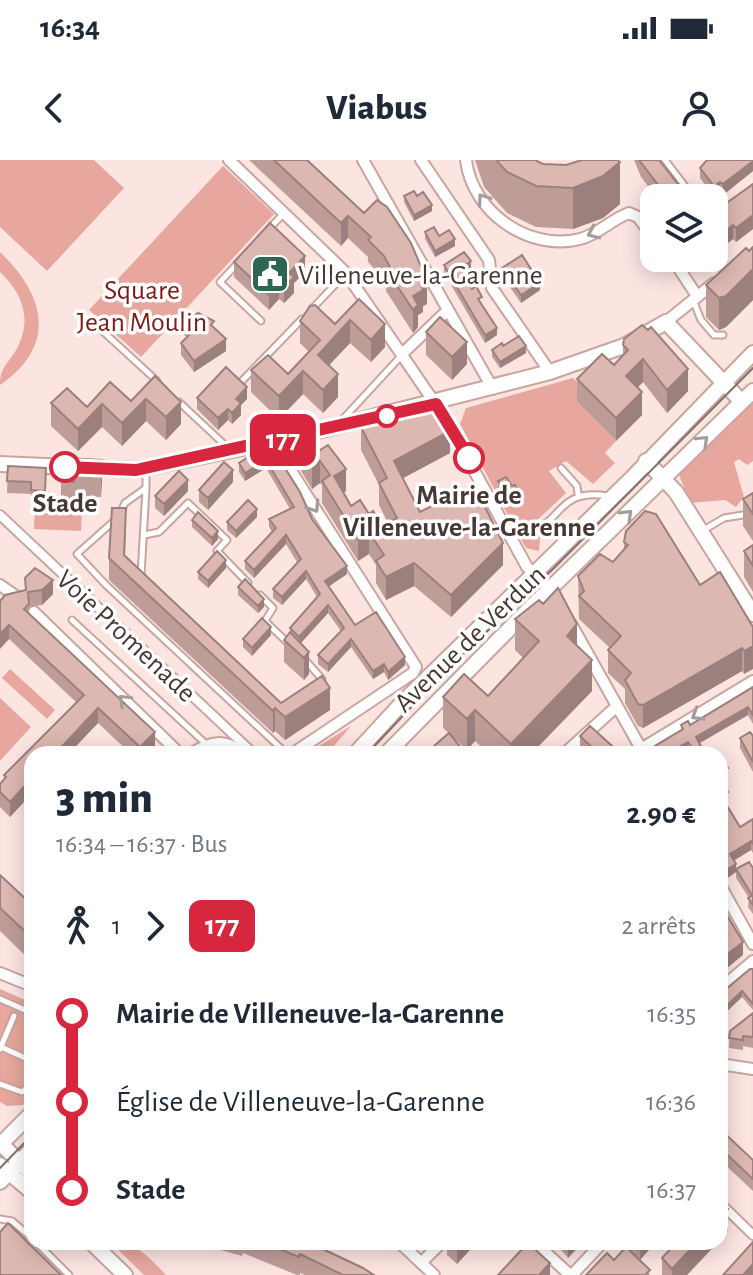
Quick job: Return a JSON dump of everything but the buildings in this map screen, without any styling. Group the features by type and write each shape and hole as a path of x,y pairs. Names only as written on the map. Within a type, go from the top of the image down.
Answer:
{"main road":[{"path":"0,464 146,468 333,429 550,372 624,346 666,322 742,402"},
{"name":"Avenue de Verdun","path":"362,746 753,353"},
{"name":"Avenue de Verdun","path":"394,746 753,391"},
{"path":"646,461 702,531 752,612"},
{"path":"24,1121 1,1144 24,1165"},
{"path":"24,1157 3,1174 24,1187"},
{"path":"99,1250 125,1275"}],"street":[{"path":"229,160 346,273 403,353 436,404 546,597 640,746"},
{"path":"363,160 493,389"},
{"path":"421,160 489,260 492,288 550,372"},
{"path":"466,160 476,191 492,212 513,230 561,243 596,233 629,213 640,220"},
{"path":"680,272 695,298"},
{"path":"666,322 728,272"},
{"path":"403,353 448,310"},
{"path":"272,441 416,667 413,673 302,746"},
{"name":"Voie Promenade","path":"0,515 245,746"},
{"path":"4,589 20,599"},
{"path":"34,612 172,746"},
{"path":"651,746 753,681"},
{"path":"573,746 617,706"},
{"path":"204,746 232,746"},
{"path":"728,899 753,944"},
{"path":"728,982 753,961"},
{"path":"0,974 24,983"},
{"path":"728,1065 753,1069"},
{"path":"728,1211 753,1235"},
{"path":"407,1250 434,1275"},
{"path":"421,1263 434,1250"},
{"path":"543,1250 571,1275 595,1250"}],"lane":[{"path":"665,160 683,184"},
{"path":"263,236 284,213"},
{"path":"242,259 220,282 261,321"},
{"path":"239,384 346,273"},
{"path":"695,298 706,328 714,335 723,335"},
{"path":"96,325 164,388"},
{"path":"333,429 403,353"},
{"path":"175,398 230,449"},
{"path":"142,584 146,468"},
{"path":"561,468 577,486 578,494"},
{"path":"146,488 125,503 119,517 77,554 106,585 280,746"},
{"path":"504,526 527,532 539,528 578,494 613,497"},
{"path":"144,535 159,532 188,503 227,540 217,551 273,608 265,621 322,679"},
{"path":"702,531 724,518 751,513"},
{"path":"72,620 207,744"},
{"path":"0,999 24,1010"},
{"path":"14,1016 0,1048 24,1058"},
{"path":"0,1084 24,1090"},
{"path":"0,1219 12,1221 24,1231"},
{"path":"44,1250 69,1275"}],"green space":[{"path":"0,160 94,160 124,188 47,271 0,227"},
{"name":"Square Jean Moulin","path":"223,166 274,214 141,357 89,310"},
{"path":"0,252 27,285 39,320 31,353 18,370 0,385 2,371 21,341 24,319 20,299 0,272"},
{"path":"573,378 587,392 577,402 616,441 605,453 615,463 593,484 566,461 549,471 566,493 530,527 513,525 460,424 466,408"},
{"path":"753,393 753,461 747,465 739,459 734,462 744,497 736,507 725,500 690,503 676,467"},
{"path":"35,507 82,509 81,531 34,529"},
{"path":"533,532 540,535 539,551 526,548 518,534"},
{"path":"10,669 55,710 47,719 2,678"},
{"path":"0,698 31,727 0,761"},
{"path":"351,726 334,746 319,746"},
{"path":"0,989 24,1000 24,1104 7,1106 0,1102"},
{"path":"118,1250 138,1250 166,1275 144,1275"}],"tram line":[{"path":"375,746 447,669 554,568 753,368"},
{"path":"0,1168 24,1143"}],"bus line":[{"name":"177","path":"65,467 136,470 436,404 469,458"}],"place":[{"name":"Villeneuve-la-Garenne","path":"270,274"},
{"name":"Mairie de Villeneuve-la-Garenne","path":"469,458"},
{"name":"Stade","path":"65,467"}]}
